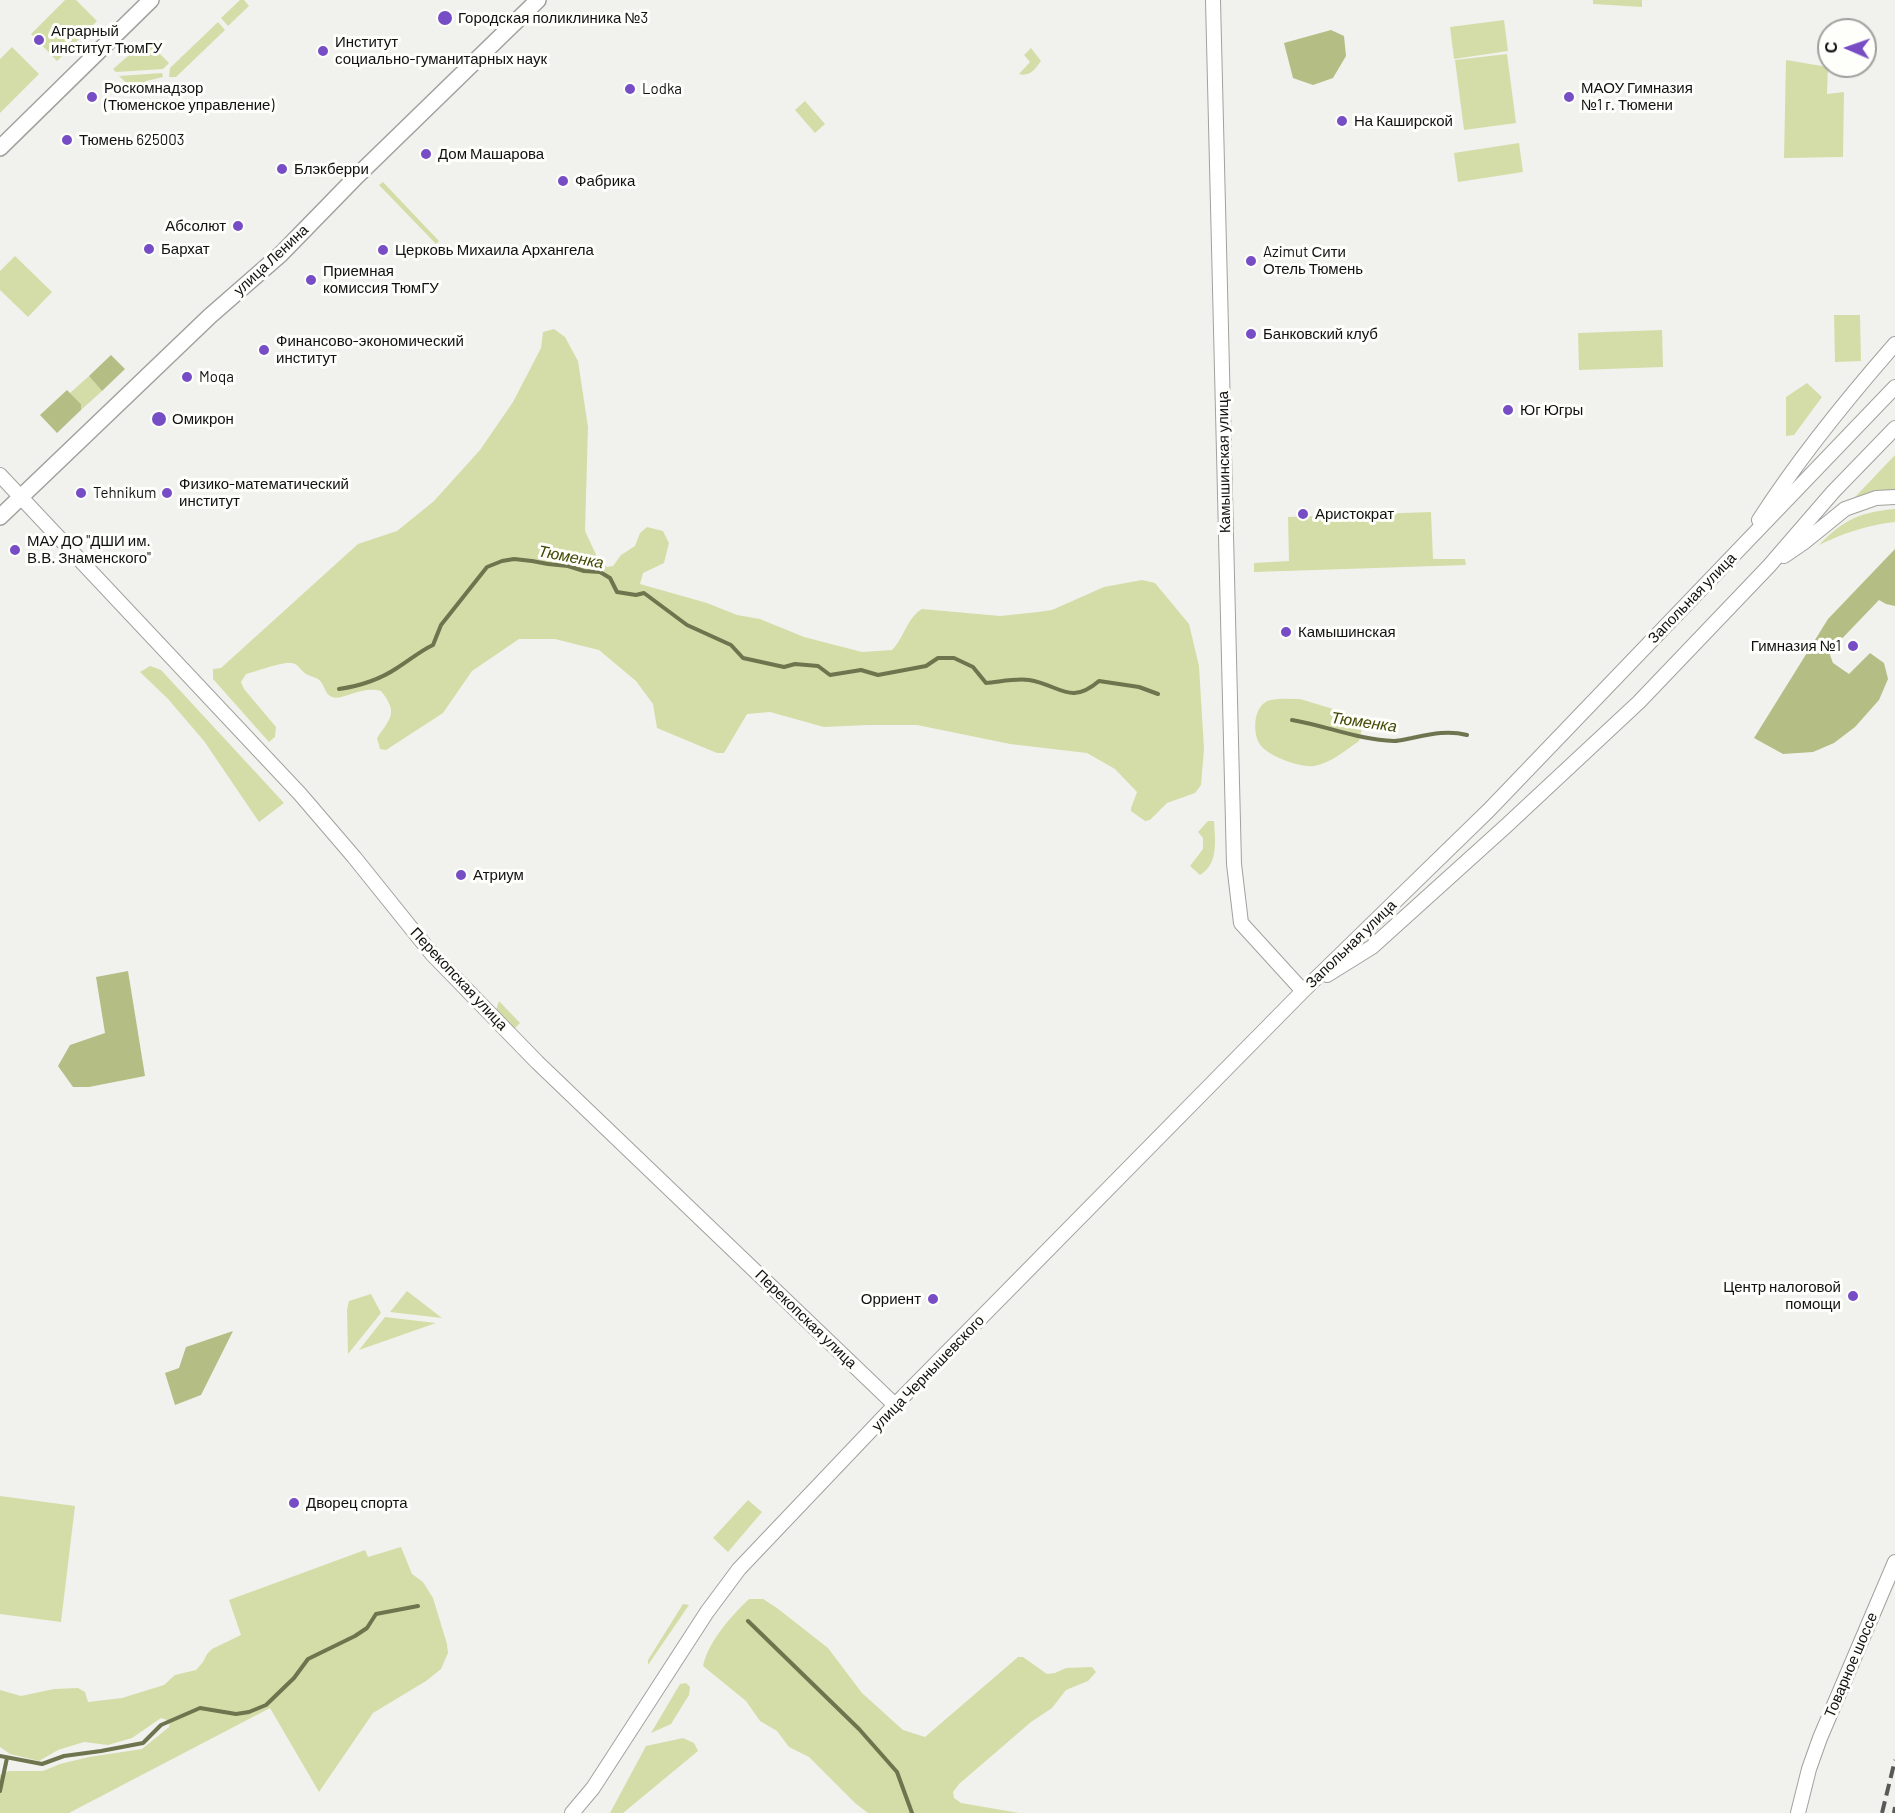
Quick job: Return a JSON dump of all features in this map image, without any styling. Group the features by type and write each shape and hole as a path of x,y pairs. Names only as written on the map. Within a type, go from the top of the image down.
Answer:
{"main road":[{"path":"0,148 151,0"},
{"name":"улица Ленина","path":"0,517 210,316 281,254 358,175 538,0"}],"street":[{"name":"Камышинская улица","path":"1213,0 1234,864 1241,923 1303,991"},
{"path":"1744,545 1778,490 1818,436 1895,344"},
{"name":"Запольная улица","path":"1303,991 1489,810 1895,387"},
{"name":"Запольная улица","path":"1303,991 1372,947 1639,702 1769,566 1833,492 1895,428"},
{"name":"Перекопская улица","path":"0,475 300,794 354,856 432,954 537,1062 895,1405"},
{"path":"1769,566 1803,543 1845,509 1875,498 1895,497"},
{"name":"улица Чернышевского","path":"572,1813 593,1788 707,1612 739,1569 895,1405 1303,991"},
{"name":"Товарное шоссе","path":"1798,1813 1809,1769 1824,1727 1895,1562"}],"green space":[{"path":"65,0 76,0 97,21 57,61 31,34"},
{"path":"240,0 244,0 249,6 228,26 221,18"},
{"path":"1593,0 1642,0 1642,7 1593,4"},
{"path":"1504,20 1508,51 1454,59 1450,27"},
{"path":"218,22 225,30 176,77 169,77 170,68"},
{"path":"1331,30 1344,36 1346,56 1333,78 1313,85 1293,78 1284,43"},
{"path":"151,45 169,63 163,69 116,72 113,69 135,50"},
{"path":"12,47 39,74 0,113 0,59"},
{"path":"1031,48 1041,61 1029,73 1019,74 1030,62 1024,55"},
{"path":"1507,54 1516,123 1464,130 1455,60"},
{"path":"1786,60 1817,65 1817,78 1828,78 1827,94 1844,92 1843,157 1784,158"},
{"path":"162,73 163,77 146,81 135,91 119,76"},
{"path":"805,101 825,124 815,133 795,110"},
{"path":"1519,143 1523,172 1458,182 1454,153"},
{"path":"383,182 439,241 436,244 379,185"},
{"path":"15,256 52,292 28,317 0,290 0,271"},
{"path":"1834,315 1860,315 1861,361 1835,362"},
{"path":"554,329 565,337 578,361 588,427 585,531 599,561 607,567 613,566 621,555 635,546 640,533 647,527 663,531 669,543 664,563 643,573 640,584 707,603 737,615 760,619 804,637 862,652 892,650 909,623 922,609 1000,616 1038,612 1052,610 1104,587 1142,580 1155,583 1189,624 1199,666 1204,749 1201,785 1195,793 1167,803 1150,820 1145,821 1131,811 1137,792 1115,769 1087,753 1010,744 917,725 824,727 770,712 747,714 724,753 717,753 657,728 653,704 636,681 599,650 555,639 519,639 472,671 443,713 386,750 380,749 377,738 389,721 391,711 381,691 367,690 332,697 327,694 318,679 306,674 291,663 275,665 246,674 241,682 244,689 276,727 275,737 269,742 213,679 213,669 221,668 358,544 397,531 434,501 480,450 513,402 541,348 543,332"},
{"path":"1662,330 1663,367 1579,370 1578,333"},
{"path":"111,355 125,369 102,391 89,376"},
{"path":"89,376 102,391 81,410 81,404 70,393"},
{"path":"1807,383 1822,397 1794,435 1786,436 1786,397"},
{"path":"67,390 81,404 81,410 57,433 40,415"},
{"path":"1895,455 1895,490 1855,497"},
{"path":"1895,509 1895,522 1856,530 1819,545 1844,523 1872,512"},
{"path":"1431,512 1433,559 1465,559 1466,565 1254,572 1254,563 1289,561 1288,517"},
{"name":"Гимназия №1","path":"1895,549 1895,606 1879,600 1832,649 1830,655 1833,663 1849,674 1870,653 1884,663 1888,679 1879,700 1855,727 1834,743 1813,752 1783,754 1754,738 1828,619"},
{"path":"150,666 161,670 284,803 259,822 204,741 168,699 140,672"},
{"path":"1300,699 1360,717 1363,724 1359,741 1332,759 1314,766 1293,763 1276,757 1263,748 1257,738 1255,724 1261,706 1271,700"},
{"path":"1208,821 1214,821 1213,858 1210,865 1200,875 1190,866 1203,849 1203,838 1198,832"},
{"path":"128,971 145,1076 89,1087 73,1087 58,1066 70,1045 105,1033 96,977"},
{"path":"499,1001 520,1023 514,1029 496,1010"},
{"path":"407,1291 442,1318 390,1312"},
{"path":"371,1294 381,1313 348,1354 347,1310 349,1301"},
{"path":"385,1317 436,1323 359,1350"},
{"path":"233,1331 201,1395 175,1405 165,1373 179,1368 186,1347"},
{"path":"0,1496 75,1506 61,1622 0,1614"},
{"path":"748,1500 762,1512 728,1552 713,1538"},
{"path":"401,1547 412,1574 423,1582 433,1598 448,1653 441,1669 426,1681 373,1713 319,1792 270,1708 69,1813 0,1813 0,1775 9,1771 43,1771 89,1757 142,1749 169,1727 170,1721 161,1718 132,1738 108,1745 84,1742 58,1750 39,1761 10,1754 0,1747 0,1690 21,1696 54,1689 78,1688 85,1692 88,1702 122,1698 164,1685 175,1675 196,1670 212,1649 241,1635 229,1600 365,1550 368,1557"},
{"path":"749,1599 763,1599 777,1608 828,1648 862,1693 903,1730 925,1737 1018,1657 1023,1657 1047,1674 1066,1668 1092,1667 1096,1672 1088,1681 1066,1690 1052,1708 1031,1722 959,1784 953,1792 954,1798 961,1803 1019,1813 868,1813 809,1757 789,1747 777,1731 760,1721 746,1701 703,1666 715,1639"},
{"path":"683,1604 689,1605 648,1665 648,1660"},
{"path":"686,1683 690,1687 689,1695 671,1724 651,1733 680,1684"},
{"path":"683,1738 694,1743 698,1751 623,1813 610,1813 646,1746"}],"waterway":[{"name":"Тюменка","path":"339,689 383,676 433,645 441,625 487,567 514,559 600,572 610,578 617,592 636,595 644,593 687,625 731,645 743,658 784,667 795,664 818,666 830,675 861,670 878,675 926,666 938,658 954,658 973,667 986,683 1029,680 1072,693 1080,692 1099,681 1139,687 1158,694"},
{"name":"Тюменка","path":"1292,720 1381,740 1398,741 1446,733 1467,735"},
{"path":"0,1756 42,1764 64,1756 143,1743 161,1725 200,1708 236,1714 249,1712 266,1705 294,1678 308,1659 355,1636 367,1628 376,1614 418,1606"},
{"path":"748,1621 859,1729 897,1772 912,1813"},
{"path":"0,1791 7,1758"}],"railway":[{"path":"1882,1813 1895,1760"},
{"path":"1894,1813 1895,1807"}],"place":[{"name":"Городская поликлиника №3","path":"445,18"},
{"name":"Аграрный институт ТюмГУ","path":"39,40"},
{"name":"Институт социально-гуманитарных наук","path":"323,51"},
{"name":"Lodka","path":"630,89"},
{"name":"Роскомнадзор (Тюменское управление)","path":"92,97"},
{"name":"МАОУ Гимназия №1 г. Тюмени","path":"1569,97"},
{"name":"На Каширской","path":"1342,121"},
{"name":"Тюмень 625003","path":"67,140"},
{"name":"Дом Машарова","path":"426,154"},
{"name":"Блэкберри","path":"282,169"},
{"name":"Фабрика","path":"563,181"},
{"name":"Абсолют","path":"238,226"},
{"name":"Бархат","path":"149,249"},
{"name":"Церковь Михаила Архангела","path":"383,250"},
{"name":"Azimut Сити Отель Тюмень","path":"1251,261"},
{"name":"Приемная комиссия ТюмГУ","path":"311,280"},
{"name":"Банковский клуб","path":"1251,334"},
{"name":"Финансово-экономический институт","path":"264,350"},
{"name":"Moqa","path":"187,377"},
{"name":"Юг Югры","path":"1508,410"},
{"name":"Омикрон","path":"159,419"},
{"name":"Tehnikum","path":"81,493"},
{"name":"Физико-математический институт","path":"167,493"},
{"name":"Аристократ","path":"1303,514"},
{"name":"МАУ ДО \"ДШИ им. В.В. Знаменского\"","path":"15,550"},
{"name":"Камышинская","path":"1286,632"},
{"name":"Гимназия №1","path":"1853,646"},
{"name":"Атриум","path":"461,875"},
{"name":"Центр налоговой помощи","path":"1853,1296"},
{"name":"Орриент","path":"933,1299"},
{"name":"Дворец спорта","path":"294,1503"}]}
